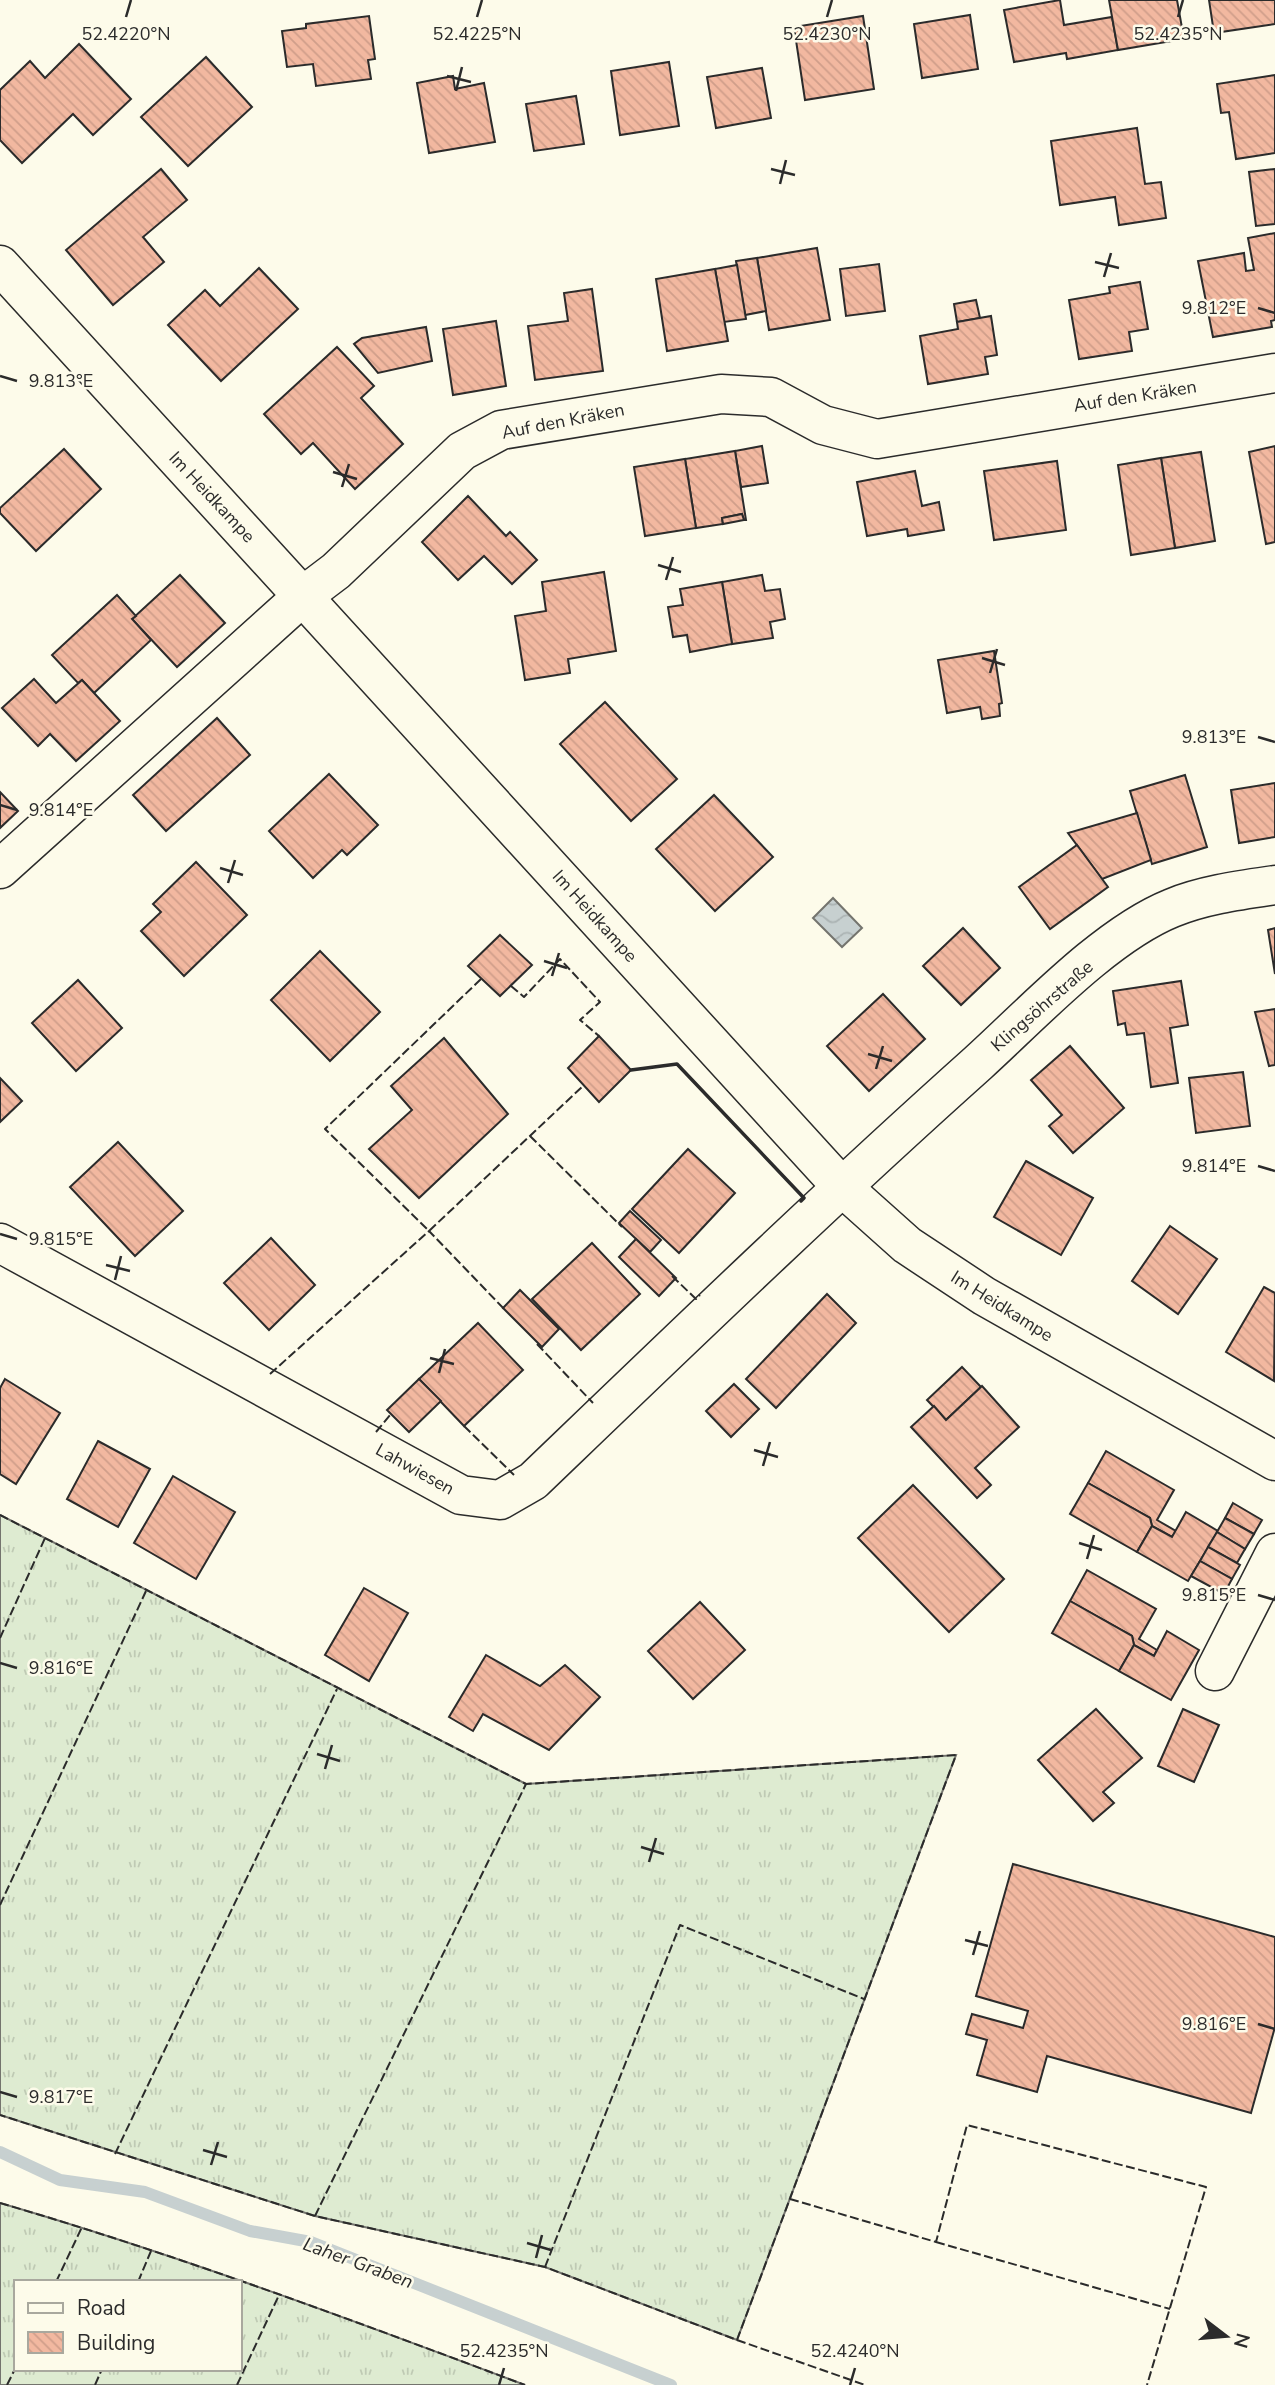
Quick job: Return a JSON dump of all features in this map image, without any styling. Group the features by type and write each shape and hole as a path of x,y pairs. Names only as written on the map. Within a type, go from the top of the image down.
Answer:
{"street":[{"name":"Im Heidkampe","path":"0,265 841,1186 907,1245 984,1296 1275,1461"},
{"name":"Auf den Kräken","path":"0,869 303,596 336,571 462,451 501,430 721,394 771,397 823,425 877,439 1275,373"},
{"name":"Klingsöhrstraße","path":"841,1186 1080,970 1126,934 1172,908 1235,891 1275,885"},
{"name":"Lahwiesen","path":"0,1243 461,1495 500,1500 533,1480 841,1186"},
{"path":"1215,1671 1275,1553"}],"green space":[{"path":"0,1515 526,1784 956,1755 737,2340 545,2267 315,2216 0,2115"},
{"path":"0,2203 238,2280 14,2280 14,2371 242,2371 242,2281 525,2385 0,2385"}],"water":[{"path":"833,898 862,928 842,947 813,918"}],"building":[{"path":"1060,0 1064,25 1112,17 1118,50 1067,59 1066,53 1014,62 1004,10"},
{"path":"1109,0 1177,0 1184,39 1118,50"},
{"path":"1209,0 1275,0 1275,24 1214,33"},
{"path":"970,15 978,69 922,78 914,24"},
{"path":"369,16 375,59 368,60 371,79 316,86 313,64 287,67 282,31 306,28 306,24"},
{"path":"863,16 874,89 805,100 794,27"},
{"path":"79,44 131,99 93,135 73,114 22,163 0,140 0,90 30,61 45,78"},
{"path":"206,57 252,107 188,166 141,117"},
{"path":"669,62 679,126 620,135 611,71"},
{"path":"762,68 771,118 716,128 707,77"},
{"path":"1275,75 1275,153 1236,159 1229,112 1221,113 1217,84"},
{"path":"453,76 455,89 484,83 495,142 429,153 417,83"},
{"path":"576,96 584,144 534,151 526,104"},
{"path":"1137,128 1145,184 1161,182 1166,218 1119,225 1115,197 1060,205 1051,141"},
{"path":"161,169 187,200 143,237 164,262 113,305 66,250"},
{"path":"1275,169 1275,224 1256,226 1249,172"},
{"path":"1275,233 1275,320 1271,321 1272,327 1213,337 1198,261 1244,253 1246,271 1254,270 1248,238"},
{"path":"817,248 830,320 769,330 757,258"},
{"path":"757,258 766,311 745,315 736,261"},
{"path":"879,264 885,311 846,316 840,269"},
{"path":"737,265 746,319 724,322 715,269"},
{"path":"259,268 298,309 221,381 168,325 205,290 220,306"},
{"path":"715,269 728,341 667,351 656,279"},
{"path":"1140,282 1148,329 1129,332 1132,351 1079,359 1069,300 1110,293 1109,287"},
{"path":"592,289 603,371 535,380 528,326 568,321 564,293"},
{"path":"976,300 980,318 957,322 954,304"},
{"path":"991,316 997,355 985,357 988,374 928,384 920,336 958,329 957,322"},
{"path":"496,321 506,386 453,395 443,329"},
{"path":"426,327 432,361 378,373 354,344 362,338"},
{"path":"337,347 374,386 361,398 403,444 355,489 313,443 301,454 264,414"},
{"path":"762,446 768,483 741,487 735,451"},
{"path":"1275,446 1275,542 1266,544 1249,452"},
{"path":"64,449 101,489 36,551 0,513 0,508"},
{"path":"735,451 746,520 742,514 722,518 723,524 696,528 685,459"},
{"path":"1201,452 1215,541 1175,548 1161,458"},
{"path":"1161,458 1175,548 1131,555 1118,465"},
{"path":"685,459 696,528 645,536 634,467"},
{"path":"1057,461 1066,530 994,540 984,471"},
{"path":"915,471 922,506 939,502 944,530 908,536 907,529 867,536 857,482"},
{"path":"468,496 506,536 510,532 537,560 512,584 484,556 458,580 422,542"},
{"path":"742,514 744,520 723,524 722,518"},
{"path":"604,572 616,651 568,659 570,673 525,680 515,616 546,611 542,582"},
{"path":"180,575 225,623 177,667 132,619"},
{"path":"762,575 765,591 780,589 785,619 770,622 773,638 732,644 722,582"},
{"path":"722,582 732,644 690,652 687,635 673,637 668,607 683,605 680,589"},
{"path":"117,595 136,616 132,619 151,640 94,693 82,680 78,683 52,655"},
{"path":"994,651 1002,703 999,704 1000,716 982,719 980,707 947,713 938,660"},
{"path":"34,679 56,703 82,680 120,721 76,761 50,734 38,746 2,708"},
{"path":"605,702 677,779 631,821 560,744"},
{"path":"217,718 250,755 166,831 133,795"},
{"path":"329,774 378,825 347,855 342,850 313,878 269,831"},
{"path":"1185,775 1207,847 1152,864 1130,791"},
{"path":"1275,783 1275,837 1239,843 1231,790"},
{"path":"0,792 18,811 0,828"},
{"path":"714,795 773,857 715,911 656,849"},
{"path":"1137,813 1151,860 1102,879 1068,833"},
{"path":"1077,845 1108,887 1050,929 1019,887"},
{"path":"196,862 247,915 184,976 141,931 161,912 153,904"},
{"path":"963,928 1000,968 961,1005 923,966"},
{"path":"1275,928 1275,974 1268,930"},
{"path":"500,935 532,965 500,996 468,966"},
{"path":"320,951 380,1012 330,1061 271,1000"},
{"path":"78,980 122,1028 76,1071 32,1023"},
{"path":"1181,981 1188,1025 1170,1028 1178,1083 1151,1087 1144,1033 1127,1035 1125,1023 1118,1025 1113,991"},
{"path":"883,994 925,1039 869,1091 827,1046"},
{"path":"1275,1009 1275,1065 1269,1066 1255,1012"},
{"path":"599,1036 631,1070 599,1102 568,1068"},
{"path":"444,1038 508,1114 419,1198 369,1149 412,1110 391,1086"},
{"path":"1070,1046 1124,1108 1073,1153 1049,1126 1062,1115 1031,1080"},
{"path":"1243,1072 1250,1126 1196,1133 1189,1078"},
{"path":"0,1078 22,1101 0,1122"},
{"path":"118,1142 183,1211 135,1256 70,1187"},
{"path":"688,1149 735,1193 679,1253 632,1209"},
{"path":"1026,1161 1093,1198 1061,1255 994,1217"},
{"path":"630,1211 661,1240 650,1252 619,1223"},
{"path":"1170,1226 1217,1259 1178,1314 1132,1281"},
{"path":"271,1238 315,1285 269,1330 224,1283"},
{"path":"636,1239 676,1278 659,1296 619,1257"},
{"path":"592,1243 640,1294 581,1350 532,1299"},
{"path":"1264,1287 1275,1293 1274,1381 1226,1352"},
{"path":"520,1290 559,1329 542,1347 503,1308"},
{"path":"827,1294 856,1323 776,1408 746,1379"},
{"path":"478,1323 523,1370 464,1426 419,1379"},
{"path":"962,1367 981,1387 946,1420 927,1400"},
{"path":"5,1379 60,1413 16,1484 0,1474 0,1388"},
{"path":"419,1379 441,1401 409,1432 387,1410"},
{"path":"734,1384 759,1409 731,1437 706,1411"},
{"path":"982,1386 1019,1427 975,1468 991,1485 977,1498 911,1427 934,1406 946,1420"},
{"path":"98,1441 150,1469 118,1527 67,1499"},
{"path":"1106,1451 1174,1490 1157,1520 1176,1531 1172,1537 1152,1526 1150,1518 1088,1483"},
{"path":"173,1476 235,1512 196,1579 134,1543"},
{"path":"1088,1483 1150,1518 1152,1526 1137,1552 1070,1514"},
{"path":"913,1485 1004,1579 949,1632 858,1538"},
{"path":"1233,1503 1262,1520 1254,1534 1225,1518"},
{"path":"1186,1512 1218,1531 1188,1581 1137,1552 1152,1526 1172,1537"},
{"path":"1225,1518 1254,1534 1245,1549 1217,1532"},
{"path":"1217,1532 1245,1549 1237,1563 1208,1547"},
{"path":"1208,1547 1240,1565 1232,1579 1200,1561"},
{"path":"1200,1561 1232,1579 1224,1594 1191,1576"},
{"path":"1087,1570 1156,1609 1139,1639 1157,1650 1154,1656 1134,1645 1132,1636 1070,1601"},
{"path":"364,1588 408,1613 369,1681 325,1655"},
{"path":"1070,1601 1132,1636 1134,1645 1119,1671 1052,1633"},
{"path":"700,1602 745,1650 693,1699 648,1651"},
{"path":"1167,1631 1199,1650 1171,1700 1119,1671 1134,1645 1154,1656"},
{"path":"486,1655 540,1686 565,1665 600,1697 549,1750 483,1714 473,1731 449,1717"},
{"path":"1096,1709 1142,1758 1103,1792 1114,1803 1093,1821 1038,1760"},
{"path":"1183,1709 1219,1725 1194,1782 1158,1766"},
{"path":"1013,1864 1275,1937 1275,2027 1251,2113 1047,2056 1037,2092 977,2075 987,2040 966,2034 972,2014 1023,2028 1028,2011 976,1996"}],"waterway":[{"name":"Laher Graben","path":"0,2152 60,2180 145,2192 250,2231 311,2242 671,2385"}],"fence":[{"path":"511,986 524,997 560,959 600,1002 580,1020 599,1036"},
{"path":"481,979 325,1129 429,1231 584,1085"},
{"path":"530,1136 622,1227"},
{"path":"270,1374 429,1231 506,1311"},
{"path":"672,1276 696,1299 700,1295"},
{"path":"537,1344 593,1403"},
{"path":"376,1432 391,1414"},
{"path":"464,1426 514,1475"},
{"path":"0,1515 526,1784 956,1755 737,2340 545,2267 315,2216 0,2115"},
{"path":"0,1638 45,1538"},
{"path":"0,1905 146,1591"},
{"path":"115,2154 337,1689"},
{"path":"315,2216 526,1784"},
{"path":"545,2267 680,1925 864,1999"},
{"path":"790,2199 936,2242 967,2125 1206,2187 1147,2385"},
{"path":"0,2203 238,2280"},
{"path":"57,2280 82,2227"},
{"path":"936,2242 1170,2309"},
{"path":"139,2280 151,2251"},
{"path":"242,2281 525,2385"},
{"path":"237,2385 279,2295"},
{"path":"737,2340 865,2385"},
{"path":"7,2385 14,2371"},
{"path":"95,2385 101,2371"}],"wall":[{"path":"631,1070 677,1064 804,1198 801,1201"}]}
